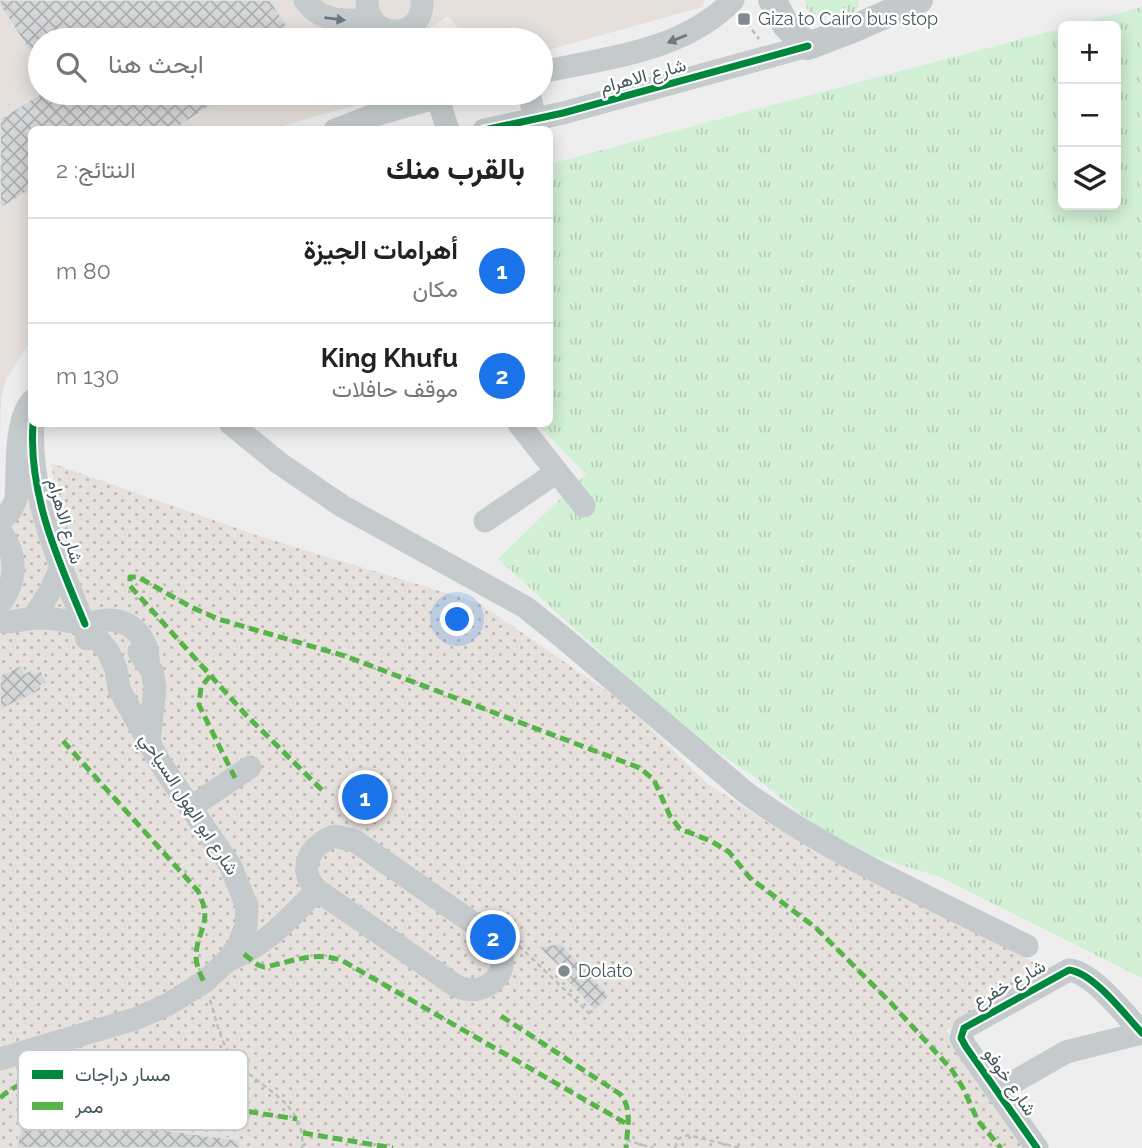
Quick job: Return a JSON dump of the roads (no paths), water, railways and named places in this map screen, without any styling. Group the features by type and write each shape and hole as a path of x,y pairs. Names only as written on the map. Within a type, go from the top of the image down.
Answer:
{"main road":[{"path":"772,0 786,25 808,46"},
{"name":"شارع الاهرام","path":"808,46 919,0"}],"street":[{"path":"305,0 313,10 327,19 370,10 382,28"},
{"name":"شارع الاهرام","path":"553,69 678,39 737,7"},
{"name":"شارع الاهرام","path":"503,126 775,57 808,46"},
{"path":"373,123 416,105"},
{"path":"444,105 447,126"},
{"path":"532,105 535,119"},
{"path":"0,522 11,510 16,499 20,425 28,405"},
{"name":"شارع الاهرام","path":"33,427 34,472 40,500 61,568 85,624"},
{"path":"235,427 279,463 342,506 408,545 506,595 534,614 745,792 772,811 828,845 1027,946"},
{"path":"521,427 584,506"},
{"path":"485,521 557,472"},
{"path":"0,531 11,551 14,571 8,590 0,603"},
{"path":"34,617 61,568"},
{"path":"0,622 22,621 34,617 85,624 111,620 130,626 135,647 148,663 154,679 156,696 149,744"},
{"name":"شارع ابو الهول السياحي","path":"30,1050 135,1019 167,1005 204,982 227,961 239,946 246,926 247,906 230,865 149,744 119,689 99,667 90,647 85,624"},
{"path":"190,808 250,767"},
{"path":"335,836 349,839 493,937 503,954 499,972 491,984 483,989 464,989 317,890 307,874 308,858 312,850 335,836"},
{"path":"227,961 269,939 317,890"},
{"name":"شارع خفرع","path":"962,1033 967,1026 1069,970 1093,981 1142,1033"},
{"name":"شارع خوفو","path":"962,1033 966,1047 1037,1148"},
{"path":"998,1091 1066,1052 1142,1033"},
{"name":"شارع ابو الهول السياحي","path":"0,1059 18,1054"}],"place":[{"name":"Giza to Cairo bus stop","path":"744,19"},
{"name":"أهرامات الجيزة","path":"365,797"},
{"name":"King Khufu","path":"493,937"},
{"name":"Dolato","path":"564,971"}]}
